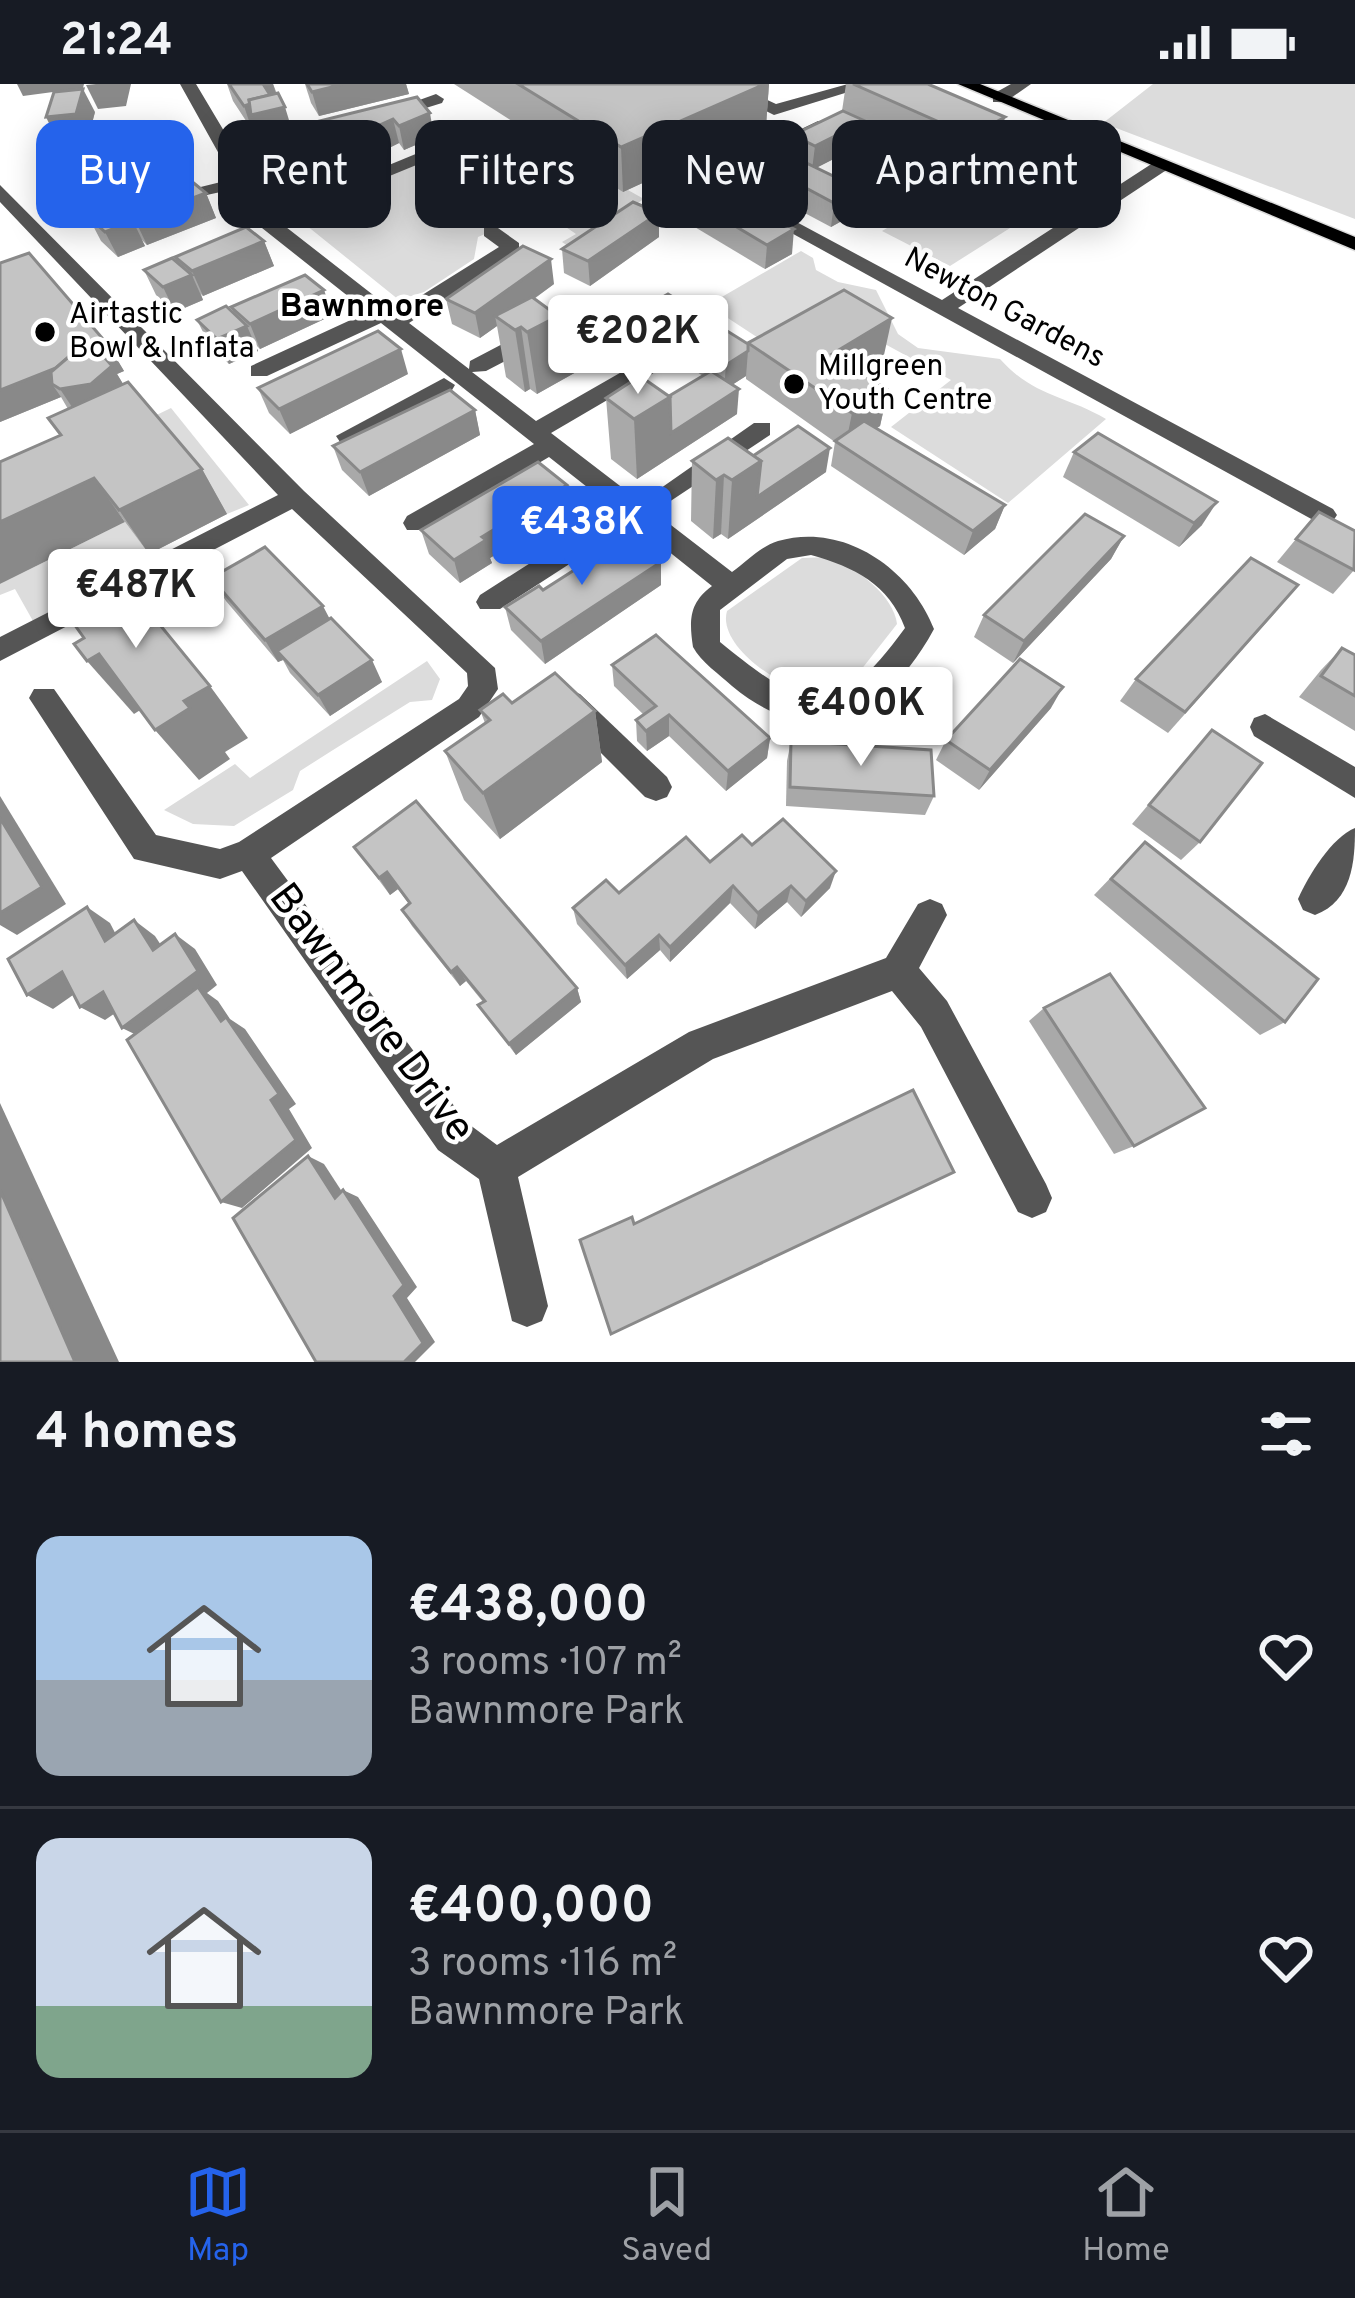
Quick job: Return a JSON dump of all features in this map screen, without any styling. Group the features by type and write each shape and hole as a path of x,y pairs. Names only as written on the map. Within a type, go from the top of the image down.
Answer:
{"main road":[{"path":"966,84 1355,244"}],"street":[{"path":"188,84 218,124"},
{"path":"720,84 774,110 866,84 885,94"},
{"path":"796,84 818,98"},
{"path":"1000,98 1023,84"},
{"path":"376,118 436,99"},
{"path":"391,170 486,130 466,118"},
{"path":"940,118 945,120"},
{"name":"Newton Gardens","path":"818,126 704,181 1324,515"},
{"path":"941,310 1162,165"},
{"path":"0,191 295,497 0,650"},
{"path":"276,228 732,587"},
{"path":"259,371 389,318 512,247 491,232"},
{"path":"292,284 313,274"},
{"path":"478,366 556,325"},
{"path":"416,524 654,363"},
{"path":"348,436 444,386"},
{"path":"652,503 762,429"},
{"name":"Bawnmore Drive","path":"44,698 146,848 220,864 249,854 469,708 483,689 481,668 295,497"},
{"path":"490,602 616,521"},
{"path":"811,545 857,558 910,596 920,629 900,656 848,707 814,712 781,704 707,647 703,622 708,604 732,587 780,550 811,545"},
{"path":"557,691 656,787"},
{"path":"1265,727 1355,784"},
{"path":"1315,899 1355,843"},
{"name":"Bawnmore Drive","path":"249,854 452,1136 496,1168 527,1306"},
{"path":"930,915 898,971 934,1014 1031,1198"},
{"name":"Bawnmore Drive","path":"496,1168 702,1045 898,971"}],"shaded area":[{"path":"1153,84 1355,84 1355,219 1121,130 1121,120 1107,120"},
{"path":"415,162 415,228 499,228 478,237 474,259 424,292 399,300 310,228 391,228 391,172"},
{"path":"618,184 642,198 618,215"},
{"path":"567,228 597,228 568,246 562,242 576,234"},
{"path":"887,228 1010,228 950,266 882,231"},
{"path":"801,251 813,258 816,270 838,282 876,290 898,334 918,348 1000,359 1025,381 1106,419 1008,503 891,427 951,380 839,319 784,355 708,305"},
{"path":"171,408 249,505 227,514 0,491"},
{"path":"125,522 153,559 33,621 15,589 0,595 0,584"},
{"path":"829,557 872,583 889,603 897,624 846,689 829,694 788,685 749,659 727,627 727,611 802,558"},
{"path":"427,661 440,679 432,700 410,702 300,771 293,790 234,826 193,824 164,810 235,764 250,778"}],"building":[{"path":"229,84 263,84 270,95 244,106"},
{"path":"307,84 344,84 312,92"},
{"path":"518,84 765,84 683,120 642,120 642,138 621,147 618,120 577,120"},
{"path":"853,84 928,84 1005,117 935,120"},
{"path":"83,89 76,114 46,117 54,92"},
{"path":"278,93 285,107 251,115 249,100"},
{"path":"417,97 430,113 399,126 393,119 324,120"},
{"path":"843,111 863,120 832,120 832,138 815,146 808,142 808,128"},
{"path":"808,164 832,175 832,202 808,189"},
{"path":"633,202 642,206 642,224 588,261 562,249 594,228 618,228 618,212"},
{"path":"244,228 264,241 192,271 175,257"},
{"path":"738,228 794,229 767,245"},
{"path":"523,246 551,259 475,313 446,299"},
{"name":"Airtastic Bowl & Inflata","path":"29,253 109,346 72,354 56,368 0,390 0,263"},
{"path":"172,258 192,275 163,287 144,270"},
{"path":"305,275 324,290 250,324 231,307"},
{"path":"844,290 892,318 832,354 888,390 852,413 748,343"},
{"path":"668,294 748,344 748,351 726,365 640,310"},
{"path":"532,297 558,316 527,332 495,316"},
{"path":"606,298 632,315 562,353 559,323"},
{"path":"226,306 247,326 217,339 197,320"},
{"path":"378,331 401,349 279,409 258,388"},
{"path":"99,351 112,366 91,384 60,389 52,384 51,372 72,354"},
{"path":"711,371 739,389 671,433 669,396"},
{"path":"640,376 670,397 634,419 606,398"},
{"path":"128,382 202,469 119,510 94,478 0,522 0,462 61,435 48,418"},
{"path":"450,390 475,410 360,472 333,446"},
{"path":"864,421 1005,505 973,531 835,441"},
{"path":"798,426 830,448 757,497 761,461 753,456"},
{"path":"1098,433 1217,502 1194,523 1074,452"},
{"path":"728,438 761,461 732,480 724,475 716,480 692,461"},
{"path":"538,462 567,485 482,537 486,540 454,560 421,530"},
{"path":"1319,512 1355,531 1354,570 1296,539"},
{"path":"1085,514 1124,536 1024,641 984,615"},
{"path":"629,535 661,562 541,641 505,607 539,586 543,590"},
{"path":"265,547 323,606 265,640 211,578"},
{"path":"1251,558 1298,585 1185,712 1136,679"},
{"path":"120,576 210,686 184,701 190,708 155,730 99,654 87,661 74,644 84,638 62,607"},
{"path":"331,618 372,660 318,695 277,651"},
{"path":"656,635 770,738 728,771 669,715 646,731 636,720 656,706 612,665"},
{"path":"1342,648 1355,655 1355,696 1321,676"},
{"path":"1020,659 1063,687 990,770 946,740"},
{"path":"555,673 595,711 483,793 445,751 490,720 480,710 503,694 512,703"},
{"path":"1212,730 1262,763 1200,842 1149,805"},
{"path":"791,741 931,750 934,796 790,787"},
{"path":"416,801 577,988 509,1044 478,1005 485,1001 457,967 451,972 402,910 410,903 387,872 379,878 354,847"},
{"path":"0,818 42,887 0,913"},
{"path":"783,819 836,871 806,901 791,886 758,913 733,886 670,947 659,935 625,965 573,908 606,880 619,893 686,837 710,862 742,835 752,845"},
{"path":"1145,842 1318,979 1285,1022 1111,879"},
{"path":"87,907 105,941 134,920 153,950 175,934 198,971 122,1028 103,992 80,1007 62,972 27,995 8,959"},
{"path":"1110,974 1205,1108 1134,1146 1044,1008"},
{"path":"198,987 221,1021 226,1017 279,1094 271,1100 296,1140 221,1202 127,1040"},
{"path":"913,1090 954,1172 611,1334 580,1240 632,1217 634,1224"},
{"path":"308,1156 335,1198 343,1190 404,1285 394,1296 423,1343 404,1362 316,1362 233,1218"},
{"path":"0,1190 75,1362 0,1362"}],"place":[{"name":"Airtastic Bowl & Inflata","path":"45,332"},
{"name":"Millgreen Youth Centre","path":"794,384"}],"district":[{"name":"Bawnmore","path":"362,308"}]}
